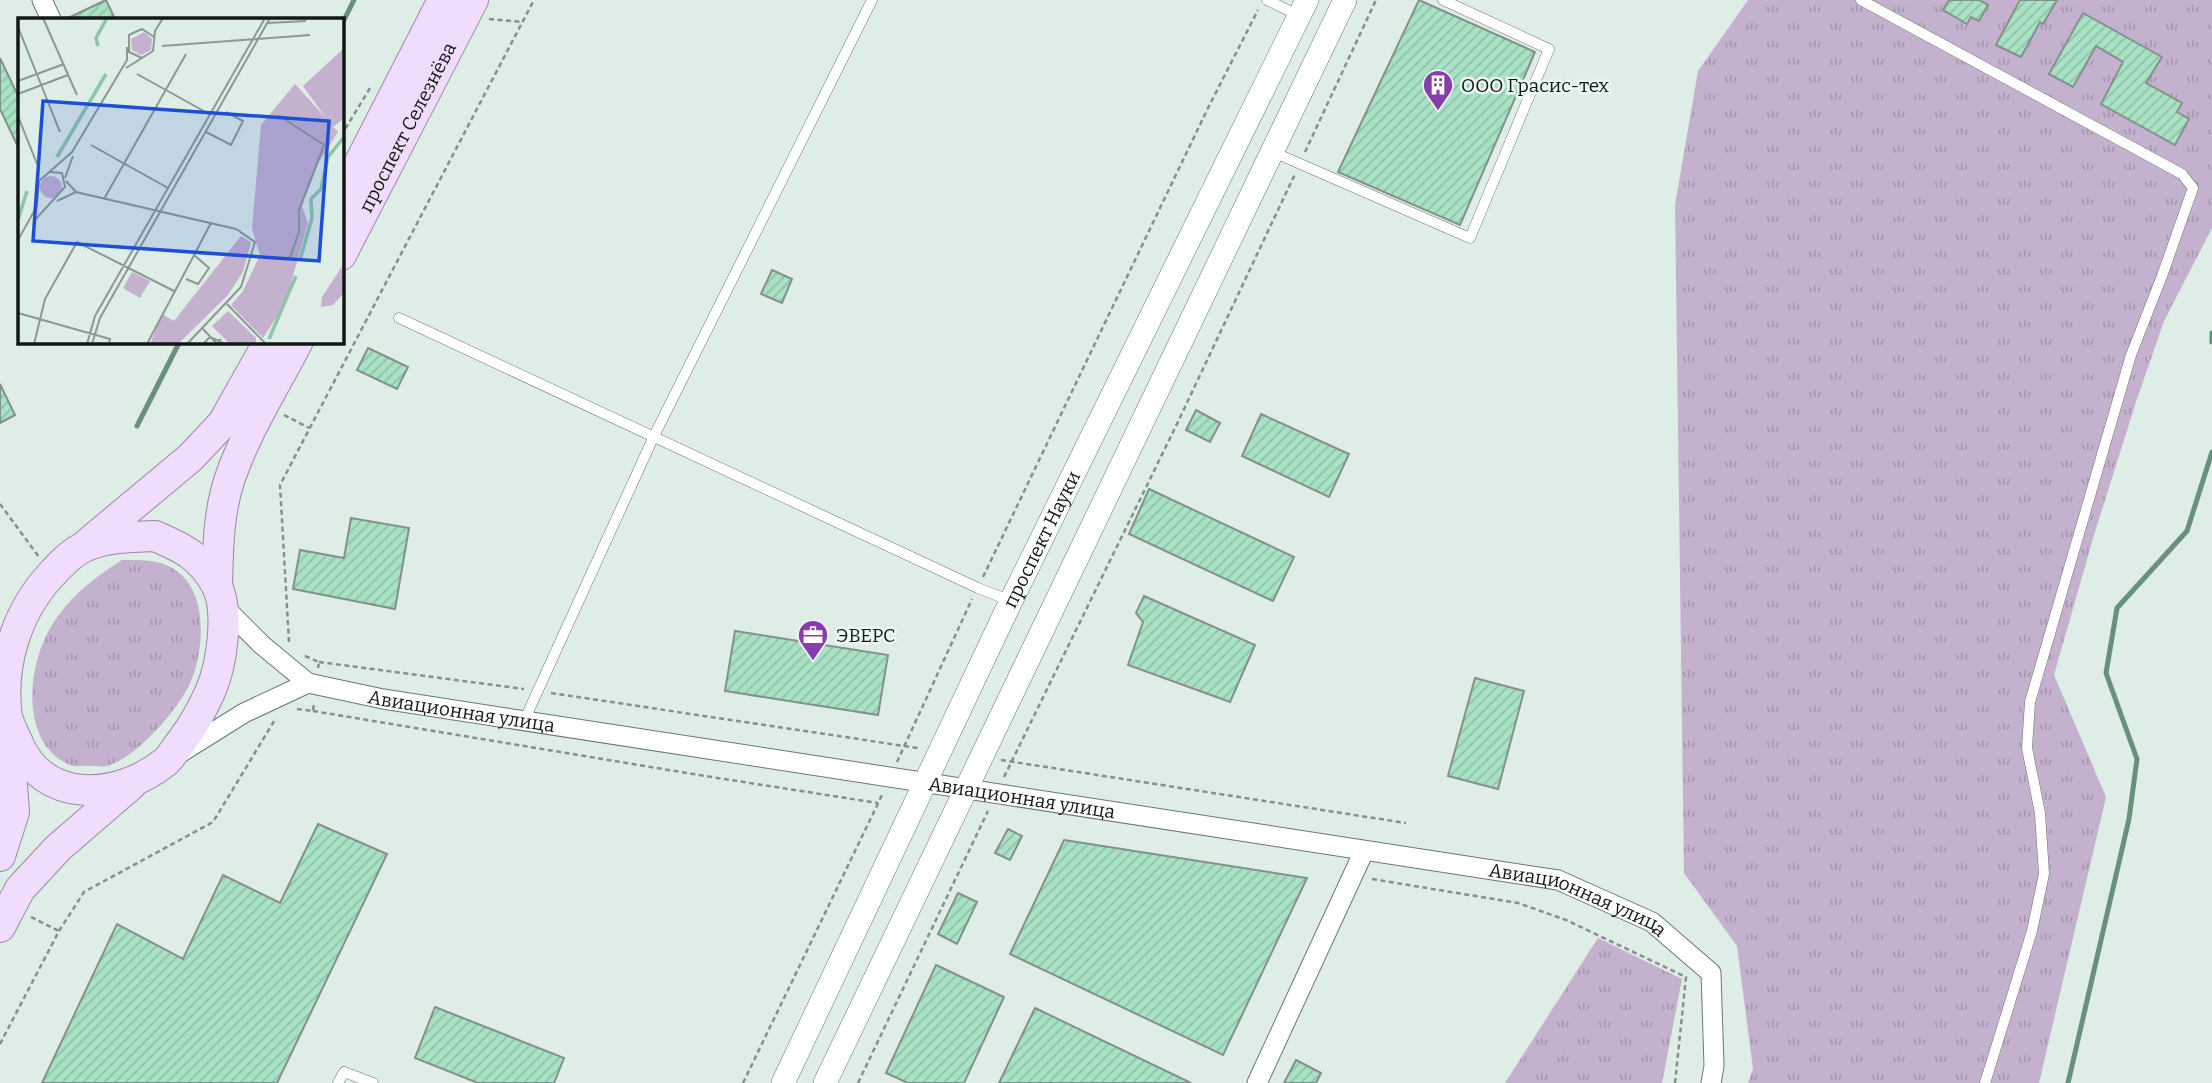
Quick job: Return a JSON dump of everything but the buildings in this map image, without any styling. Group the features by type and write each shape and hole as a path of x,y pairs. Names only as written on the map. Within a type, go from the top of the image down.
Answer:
{"main road":[{"name":"проспект Селезнёва","path":"343,195 443,0"},
{"name":"проспект Селезнёва","path":"343,251 473,0"},
{"path":"0,856 14,812 4,687 4,651 18,622 39,588 62,562 190,458 223,423 268,343"},
{"path":"0,927 20,889 58,848 137,780 166,761 191,729 211,690 221,649 218,532 229,479 247,436 297,343"},
{"path":"82,548 123,537 155,536 184,548 203,564 220,596"},
{"path":"7,718 20,749 47,780 72,790 97,791 137,780"}],"street":[{"path":"42,0 51,18"},
{"path":"825,1083 1345,0"},
{"name":"проспект Науки","path":"783,1083 1011,601 1303,8"},
{"path":"166,761 244,713 312,684 262,645 220,596"},
{"name":"Авиационная улица","path":"312,684 383,699 1558,880 1652,922 1712,973 1714,1066 1711,1083"},
{"path":"1257,1083 1364,851"}],"lane":[{"path":"524,721 654,436 872,0"},
{"path":"1265,0 1303,8"},
{"path":"1272,152 1470,239 1549,49 1443,0"},
{"path":"1861,0 2182,174 2193,188 2131,355 2030,702 2027,748 2040,813 2045,874 2032,930 1985,1083"},
{"path":"399,318 1011,601"},
{"path":"338,1083 344,1072 373,1083"}],"path":[{"path":"289,649 280,485 534,0"},
{"path":"743,1083 1208,107 1265,0"},
{"path":"858,1083 1176,426 1376,0"},
{"path":"0,504 41,559"},
{"path":"299,653 319,662 537,691 940,752"},
{"path":"313,711 312,684 319,662"},
{"path":"293,708 878,803"},
{"path":"0,1044 59,931 84,892 213,822 276,718"},
{"path":"982,757 1406,822"},
{"path":"1352,876 1518,903 1566,920 1686,978 1675,1083"}],"green space":[{"path":"1748,0 2212,0 2212,228 2164,321 2094,535 2054,675 2106,797 2039,1083 1748,1083 1753,1069 1737,946 1684,873 1675,205 1698,71"},
{"path":"122,560 151,561 165,565 188,582 199,608 199,654 191,681 177,705 143,743 107,766 72,766 55,756 44,743 37,728 32,693 38,658 49,630 66,606 87,585"},
{"path":"1598,938 1682,979 1662,1083 1505,1083"}],"waterway":[{"path":"343,22 354,0"},
{"path":"2212,333 2212,342"},
{"path":"137,426 179,343"},
{"path":"2068,1083 2129,819 2137,759 2106,673 2117,608 2187,531 2212,452"}],"place":[{"name":"ООО Грасис-тех","path":"1438,112"},
{"name":"ЭВЕРС","path":"813,662"}]}
